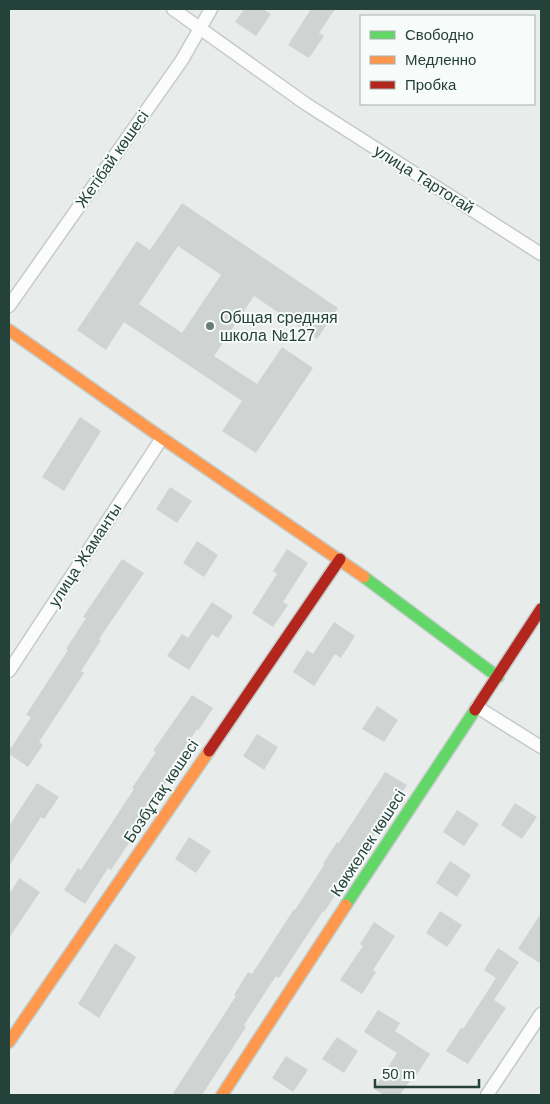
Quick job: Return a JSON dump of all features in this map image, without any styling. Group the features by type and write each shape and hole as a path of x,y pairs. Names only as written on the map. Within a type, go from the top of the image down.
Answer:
{"street":[{"name":"улица Тартогай","path":"173,9 306,104 541,254"},
{"name":"Жетібай көшесі","path":"9,306 182,60 211,9"},
{"path":"9,330 162,438 340,558 498,677"},
{"name":"улица Жаманты","path":"9,671 162,438"},
{"name":"Бозбұтақ көшесі","path":"9,1042 340,558"},
{"name":"Көкжелек көшесі","path":"222,1095 541,609"},
{"path":"477,707 541,747"},
{"path":"487,1095 541,1014"}],"building":[{"path":"244,9 263,9 271,14 256,36 235,22"},
{"path":"311,9 335,9 319,33 324,36 309,58 288,45"},
{"name":"Общая средняя школа №127","path":"182,203 338,308 317,339 254,296 214,356 257,384 282,347 313,368 256,453 222,431 242,401 124,322 106,350 77,330 137,241 150,250","holes":["178,246 221,275 182,333 139,304"]},
{"path":"80,417 101,431 64,491 42,477"},
{"path":"170,487 192,501 177,523 156,509"},
{"path":"197,541 218,555 204,577 183,563"},
{"path":"287,549 308,563 283,602 288,605 273,627 252,613 277,574 273,571"},
{"path":"122,559 144,573 99,639 101,640 81,671 84,673 39,742 43,745 28,767 9,754 9,751 31,717 26,715 68,650 66,649 86,618 83,617"},
{"path":"212,602 233,616 218,638 212,634 189,670 167,656 182,634 188,638"},
{"path":"334,622 355,636 341,658 335,654 314,686 293,672 307,650 313,654"},
{"path":"192,695 213,708 165,778 168,780 129,843 111,870 108,868 85,904 64,890 78,868 81,870 134,789 132,788 156,752 153,751"},
{"path":"377,706 398,720 384,742 362,729"},
{"path":"257,734 278,747 264,770 243,756"},
{"path":"385,772 407,785 368,844 366,843 324,912 279,978 276,976 202,1095 172,1095 236,996 234,995 248,972 252,974 324,865 337,842 339,843"},
{"path":"37,783 59,797 44,819 41,817 9,866 9,826"},
{"path":"515,803 537,817 522,839 501,825"},
{"path":"457,810 479,824 464,846 443,832"},
{"path":"189,837 211,851 196,873 175,859"},
{"path":"450,861 471,875 457,897 436,883"},
{"path":"19,878 40,892 9,938 9,895"},
{"path":"440,911 462,925 447,947 426,933"},
{"path":"541,913 541,964 518,949"},
{"path":"374,922 395,936 373,970 376,972 362,994 340,980 363,946 360,944"},
{"path":"115,943 136,957 99,1018 78,1004"},
{"path":"498,948 519,962 494,1000 506,1008 468,1064 446,1051 461,1028 463,1029 496,978 484,970"},
{"path":"378,1010 400,1023 395,1031 430,1054 416,1076 414,1075 400,1095 384,1095 374,1089 397,1053 364,1032"},
{"path":"337,1037 358,1051 344,1073 322,1059"},
{"path":"286,1056 308,1070 293,1092 272,1078"}],"traffic: fast":[{"path":"364,577 498,677"},
{"path":"346,905 475,710"}],"traffic: slow":[{"path":"9,330 364,577"},
{"path":"9,1042 209,751"},
{"path":"222,1095 346,905"}],"traffic: jam":[{"path":"209,751 340,559"},
{"path":"475,710 541,609"}],"place":[{"name":"Общая средняя школа №127","path":"210,326"}]}
